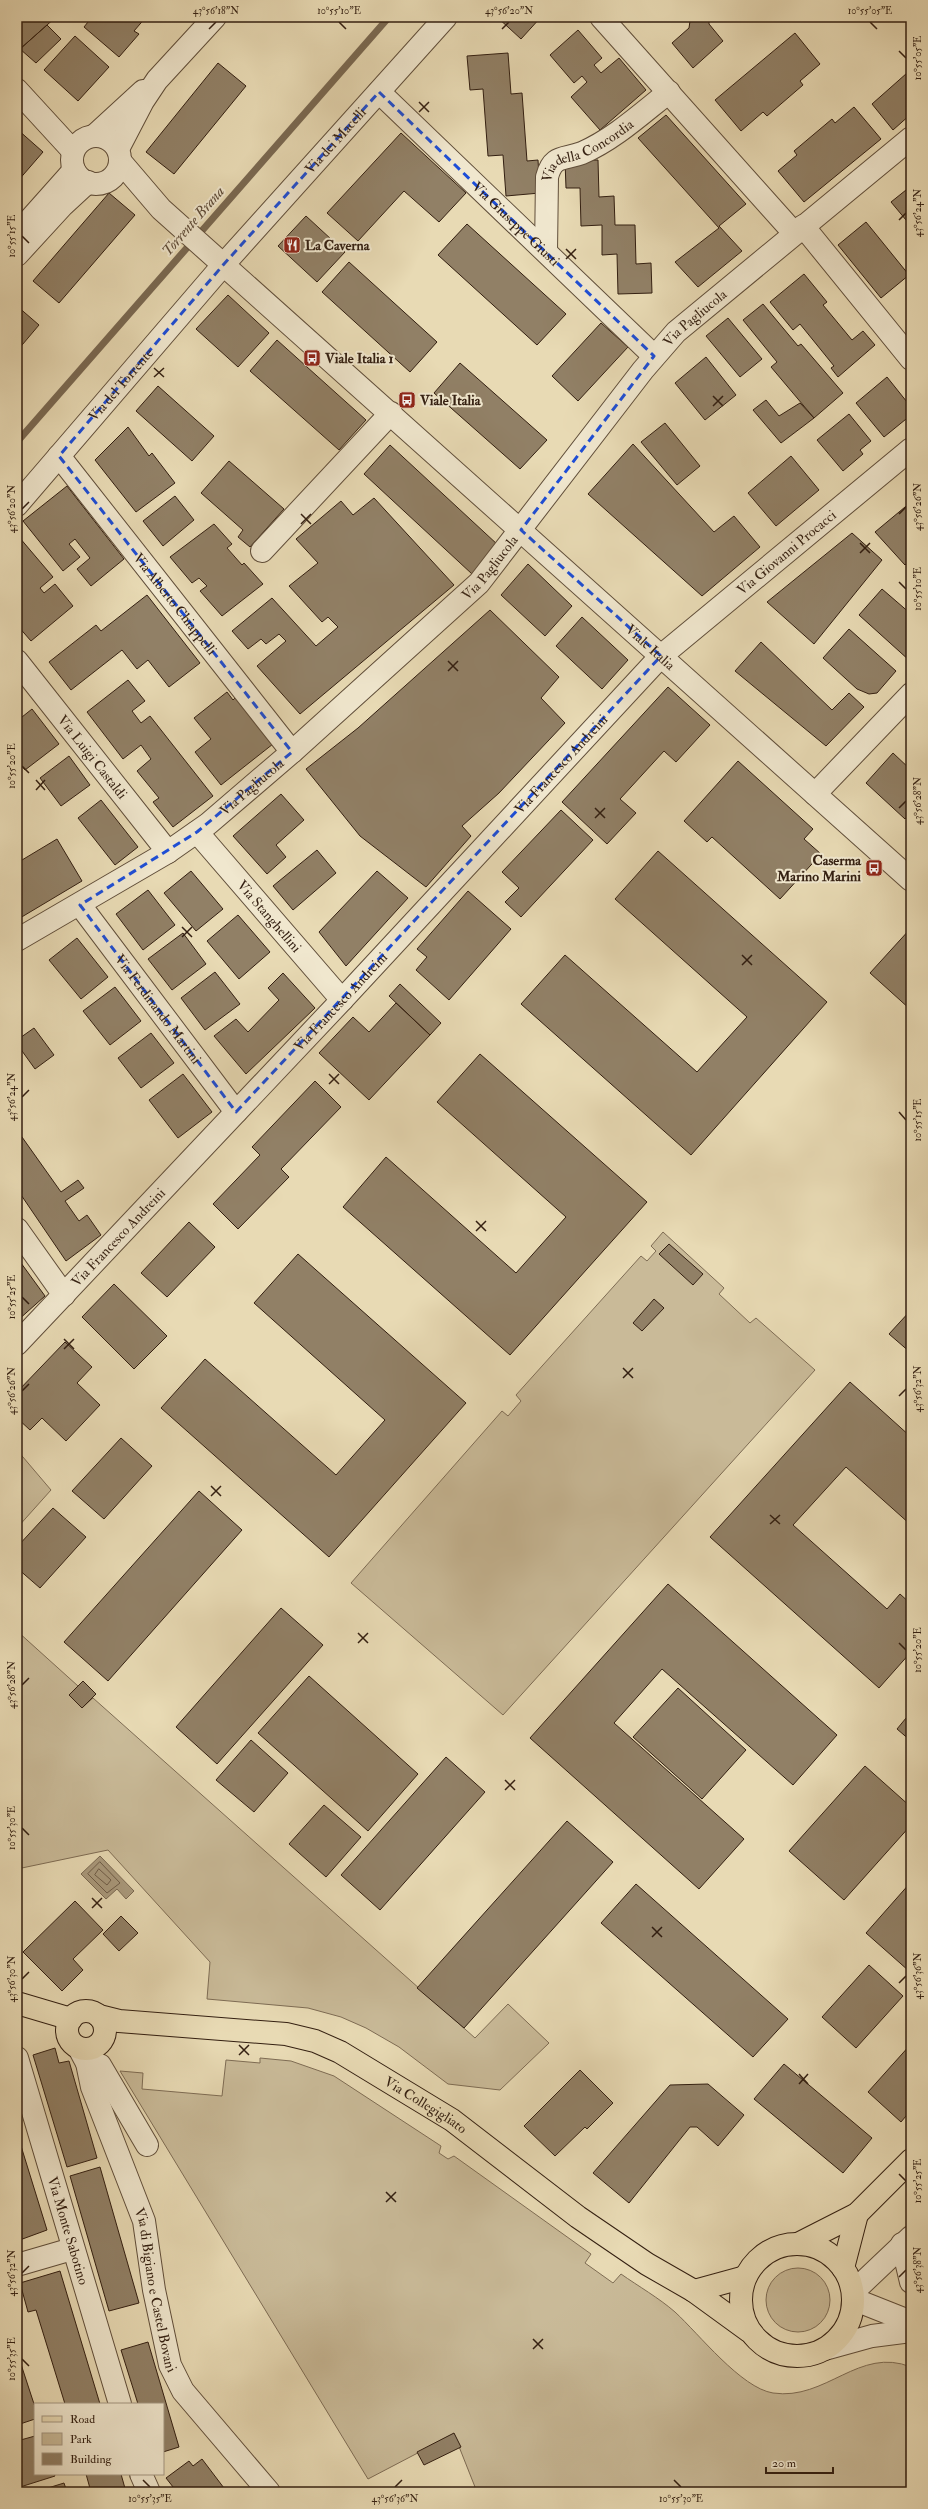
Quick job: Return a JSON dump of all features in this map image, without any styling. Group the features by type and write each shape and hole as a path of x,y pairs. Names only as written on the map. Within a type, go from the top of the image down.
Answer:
{"main road":[{"path":"17,2003 79,2043"},
{"name":"Via Collegigliato","path":"79,2043 77,2014 85,2011 107,2021 286,2034 315,2041 340,2052 452,2120 578,2217 641,2260 694,2291 749,2331"},
{"path":"17,2014 79,2043 100,2043 105,2034 107,2021"},
{"path":"800,2243 857,2214 911,2160"},
{"path":"843,2268 857,2214"},
{"path":"800,2243 824,2251 843,2268 853,2296 852,2312 844,2331 825,2349 804,2356 783,2355 764,2346 749,2331 743,2318 740,2304 741,2290 745,2277 757,2260 767,2252 786,2244 800,2243"},
{"path":"694,2291 745,2277"}],"street":[{"path":"17,90 78,168 102,183 116,163 143,101 157,80 214,17"},
{"name":"Via dei Macelli","path":"217,258 379,92 446,17"},
{"path":"601,17 669,92 799,229 911,359"},
{"path":"17,255 62,206 78,168 82,140 94,136 137,95 157,80"},
{"name":"Via Giuseppe Giusti","path":"379,92 654,356"},
{"name":"Via della Concordia","path":"546,252 547,177 550,166 557,160 581,153 618,133 669,92"},
{"path":"94,136 106,138 116,163"},
{"name":"Via Pagliucola","path":"17,940 80,905 168,852 197,832 292,752 479,583 654,356 676,332 799,229 910,141"},
{"name":"Viale Italia","path":"116,163 161,209 391,413 911,880"},
{"path":"17,234 78,168"},
{"name":"Via del Torrente","path":"17,505 59,456 217,258"},
{"path":"262,550 391,413"},
{"name":"Via Giovanni Procacci","path":"661,656 911,449"},
{"name":"Via Alberto Chiappelli","path":"59,456 292,752"},
{"name":"Via Francesco Andreini","path":"17,1344 64,1296 342,1000 661,656"},
{"name":"Via Luigi Castaldi","path":"17,661 168,852"},
{"path":"815,794 911,694"},
{"name":"Via Stanghellini","path":"197,832 342,1000"},
{"name":"Via Ferdinando Martini","path":"80,905 236,1112"},
{"path":"17,1229 64,1296"},
{"path":"79,2043 100,2064 147,2145"},
{"name":"Via di Bigiano e Castel Bovani","path":"79,2043 92,2087 144,2221 154,2290 170,2365 175,2378 183,2391 269,2492"},
{"name":"Via Monte Sabotino","path":"17,2058 72,2249 120,2403"},
{"path":"906,2240 911,2282"},
{"path":"906,2240 853,2296 911,2322"},
{"path":"17,2265 72,2249"},
{"path":"825,2349 872,2336 911,2331"},
{"path":"141,2475 149,2492"}],"highlighted area":[{"path":"379,92 654,356 521,530 661,656 236,1112 80,905 197,832 292,752 59,456 224,264"}],"green space":[{"path":"663,1232 724,1288 719,1294 750,1323 756,1318 815,1370 503,1715 351,1583 502,1411 508,1416 521,1401 516,1395 641,1256 647,1261 656,1251 651,1246"},
{"path":"17,1450 51,1490 17,1528"},
{"path":"17,1631 78,1686 69,1695 82,1708 93,1698 475,2038 508,2004 549,2043 500,2090 448,2084 399,2047 366,2028 341,2017 308,2008 207,1999 210,1962 108,1850 17,1869"},
{"path":"260,2058 291,2061 334,2076 441,2146 439,2153 448,2159 454,2156 591,2254 585,2263 613,2283 621,2274 669,2307 734,2371 761,2389 773,2393 792,2393 810,2389 858,2368 875,2363 892,2362 911,2367 911,2492 477,2492 454,2434 368,2479 120,2071 143,2073 142,2089 222,2096 226,2060 260,2063"},
{"path":"798,2268 816,2274 824,2282 830,2300 824,2318 816,2326 798,2332 780,2326 772,2318 766,2300 772,2282 780,2274"}],"water":[{"path":"100,1856 134,1891 126,1899 117,1889 106,1899 81,1874"}],"building":[{"path":"17,17 56,17 20,49 17,45"},
{"path":"92,17 146,17 134,31 139,34 119,57 84,27"},
{"path":"497,17 541,17 521,39"},
{"path":"686,17 709,17 709,24 723,41 693,68 672,43 689,28 690,21"},
{"path":"47,25 61,39 36,63 20,49"},
{"path":"578,30 602,58 594,65 601,73 619,58 646,90 600,130 571,97 587,82 582,76 574,83 550,55"},
{"path":"795,33 820,64 800,81 803,85 767,116 763,112 741,131 715,100"},
{"path":"75,36 109,67 78,101 44,70"},
{"path":"508,53 511,94 522,93 527,161 538,160 540,193 506,196 503,155 488,156 483,89 470,90 467,56"},
{"path":"218,63 246,86 174,174 146,152"},
{"path":"911,65 911,114 893,130 872,104 907,73"},
{"path":"854,107 881,139 804,202 778,171 797,155 794,151 832,119 835,123"},
{"path":"666,115 746,204 719,226 742,251 698,287 675,262 719,228 638,138"},
{"path":"17,129 43,152 17,182"},
{"path":"401,133 466,193 439,222 404,191 358,241 327,213"},
{"path":"598,160 599,197 614,196 615,225 635,225 636,264 651,263 652,293 618,294 617,254 602,255 602,225 581,226 580,188 566,188 565,161"},
{"path":"911,186 911,226 891,202"},
{"path":"109,193 135,215 59,303 33,281"},
{"path":"306,216 345,252 317,282 278,246"},
{"path":"866,222 909,275 881,298 838,245"},
{"path":"467,224 566,314 537,345 438,255"},
{"path":"349,262 437,342 410,372 322,292"},
{"path":"804,274 827,302 823,305 852,340 863,331 875,345 838,377 831,368 834,366 800,324 793,330 770,302"},
{"path":"228,295 269,333 238,367 196,329"},
{"path":"763,304 798,346 801,344 843,393 814,418 771,367 777,362 743,320"},
{"path":"17,306 39,325 17,351"},
{"path":"728,318 762,359 740,377 706,336"},
{"path":"601,323 628,347 578,401 552,376"},
{"path":"277,340 366,420 339,450 250,371"},
{"path":"706,357 736,395 705,420 675,383"},
{"path":"460,363 547,440 520,469 434,393"},
{"path":"887,377 911,407 911,415 884,437 856,403"},
{"path":"158,386 214,436 192,461 136,411"},
{"path":"766,400 779,416 800,403 814,418 781,443 753,410"},
{"path":"849,414 871,441 860,450 863,454 843,471 817,440"},
{"path":"665,423 700,466 677,485 641,442"},
{"path":"128,427 149,456 152,453 175,483 136,512 95,460"},
{"path":"633,444 714,532 734,516 760,547 702,596 588,494"},
{"path":"390,445 498,545 472,574 364,474"},
{"path":"791,456 819,490 776,526 748,493"},
{"path":"229,461 284,509 250,547 238,537 243,530 201,493"},
{"path":"67,486 124,559 91,586 77,569 90,558 75,539 69,544 80,557 63,571 23,521"},
{"path":"175,496 194,520 163,546 143,521"},
{"path":"374,498 454,585 300,714 257,666 286,641 279,634 266,644 261,639 248,649 232,631 272,598 316,646 338,627 328,617 322,622 289,586 318,563 296,539 341,501 353,515"},
{"path":"911,502 911,559 905,565 875,532"},
{"path":"214,524 232,544 227,548 242,565 244,563 263,584 222,616 200,591 207,586 199,578 192,583 170,557"},
{"path":"852,533 882,560 814,644 767,602"},
{"path":"19,537 53,577 40,588 44,593 55,584 73,606 31,641 17,625 17,538"},
{"path":"528,564 572,606 545,636 501,595"},
{"path":"882,589 911,614 910,661 859,615"},
{"path":"147,595 200,663 169,687 148,660 137,669 122,650 71,690 49,662 96,625 101,631"},
{"path":"490,610 559,677 541,698 565,723 499,793 462,826 471,836 426,887 360,836 306,769 358,728"},
{"path":"582,617 628,660 602,689 556,646"},
{"path":"849,629 896,671 877,693 869,694 857,689 823,658"},
{"path":"761,642 832,710 849,693 864,707 826,746 735,671"},
{"path":"128,680 145,701 132,711 141,723 150,716 213,796 173,827 153,802 159,798 137,771 151,759 141,745 123,759 87,712"},
{"path":"668,687 710,725 676,762 664,751 620,799 636,813 607,844 562,802"},
{"path":"227,692 233,700 236,697 273,744 221,785 195,752 211,739 194,718"},
{"path":"32,709 59,744 25,770 17,760 17,721"},
{"path":"893,753 911,770 911,812 905,819 866,783"},
{"path":"69,756 90,785 61,806 40,778"},
{"path":"738,761 813,829 804,839 821,854 780,899 712,837 707,842 684,821"},
{"path":"281,794 304,820 276,845 286,857 267,874 233,836"},
{"path":"101,800 138,847 115,865 78,818"},
{"path":"561,810 593,840 521,917 505,902 519,888 502,872"},
{"path":"57,839 82,881 20,918 17,912 17,863"},
{"path":"317,850 336,873 293,910 273,886"},
{"path":"658,851 827,1002 691,1155 521,1004 565,955 697,1072 747,1017 615,899"},
{"path":"191,871 223,909 196,931 164,893"},
{"path":"377,871 408,898 346,966 319,932"},
{"path":"148,890 175,925 143,950 116,914"},
{"path":"468,891 511,929 449,1000 416,970 427,957 417,949"},
{"path":"238,915 270,952 239,979 207,941"},
{"path":"911,928 911,1010 870,973"},
{"path":"183,933 206,964 172,990 148,959"},
{"path":"77,938 108,977 81,999 49,960"},
{"path":"215,972 240,1004 205,1030 181,998"},
{"path":"283,973 315,1008 246,1074 214,1036 236,1019 248,1032 279,1000 268,988"},
{"path":"400,984 441,1023 430,1035 389,996"},
{"path":"115,987 141,1021 110,1045 83,1011"},
{"path":"396,1003 430,1035 369,1100 319,1053 353,1017 369,1032"},
{"path":"34,1028 54,1055 35,1069 17,1044 17,1040"},
{"path":"151,1033 174,1063 141,1088 118,1058"},
{"path":"480,1054 647,1202 510,1355 343,1207 386,1157 516,1273 566,1217 437,1102"},
{"path":"183,1074 212,1112 178,1138 149,1100"},
{"path":"315,1081 341,1107 281,1169 289,1177 238,1229 213,1204 260,1155 252,1147"},
{"path":"17,1130 61,1192 78,1180 84,1188 65,1201 79,1221 87,1215 101,1235 66,1261 17,1189"},
{"path":"189,1222 215,1247 167,1297 141,1273"},
{"path":"669,1244 703,1274 693,1285 659,1254"},
{"path":"298,1254 466,1403 329,1557 161,1408 205,1359 336,1475 385,1420 254,1303"},
{"path":"17,1262 21,1263 45,1296 17,1321"},
{"path":"114,1284 167,1336 134,1369 82,1317"},
{"path":"654,1299 664,1308 642,1331 633,1323"},
{"path":"911,1310 911,1353 889,1334"},
{"path":"65,1342 92,1367 77,1383 100,1405 66,1441 42,1418 30,1430 17,1418 17,1392"},
{"path":"850,1382 911,1437 911,1525 846,1467 793,1525 887,1609 900,1594 911,1604 911,1652 879,1688 710,1537"},
{"path":"121,1438 152,1466 104,1519 72,1491"},
{"path":"199,1491 242,1530 108,1681 64,1642"},
{"path":"53,1508 86,1537 40,1588 17,1568 17,1547"},
{"path":"668,1584 837,1735 793,1785 662,1669 614,1723 744,1839 699,1889 530,1738"},
{"path":"281,1608 323,1645 217,1764 176,1727"},
{"path":"309,1676 418,1774 368,1831 258,1733"},
{"path":"83,1681 96,1694 82,1708 69,1695"},
{"path":"678,1688 746,1750 702,1799 633,1737"},
{"path":"911,1712 911,1741 897,1729"},
{"path":"251,1740 288,1773 254,1812 216,1780"},
{"path":"446,1757 485,1792 380,1910 341,1875"},
{"path":"865,1766 911,1807 911,1825 844,1900 789,1851"},
{"path":"324,1805 361,1837 326,1877 289,1844"},
{"path":"567,1821 613,1862 464,2028 417,1988"},
{"path":"911,1882 911,1969 909,1971 866,1933"},
{"path":"636,1884 788,2019 753,2057 601,1923"},
{"path":"75,1901 103,1930 73,1959 83,1970 62,1991 23,1952"},
{"path":"121,1916 138,1933 119,1951 103,1934"},
{"path":"869,1965 903,1996 856,2048 822,2017"},
{"path":"911,2044 911,2110 901,2122 868,2092"},
{"path":"55,2048 59,2063 69,2061 97,2158 67,2167 33,2055"},
{"path":"784,2064 872,2138 843,2173 754,2099"},
{"path":"580,2070 613,2103 587,2129 585,2127 555,2156 524,2126"},
{"path":"708,2084 744,2115 718,2146 697,2127 690,2127 629,2203 593,2173 670,2085"},
{"path":"17,2133 47,2230 17,2241"},
{"path":"100,2167 139,2303 109,2311 70,2176"},
{"path":"60,2271 100,2403 65,2403 36,2310 28,2312 20,2283"},
{"path":"148,2342 179,2447 164,2452 164,2403 138,2403 121,2350"},
{"path":"17,2352 34,2404 34,2419 17,2425"},
{"path":"454,2433 461,2447 424,2465 417,2452"},
{"path":"34,2436 34,2475 55,2476 17,2488 17,2441"},
{"path":"202,2459 227,2492 177,2492 166,2478 189,2461 193,2466"},
{"path":"86,2475 121,2475 126,2492 91,2492"},
{"path":"64,2483 67,2492 35,2492"}],"waterway":[{"name":"Torrente Brana","path":"17,442 389,17"}],"place":[{"name":"La Caverna","path":"292,245"},
{"name":"Viale Italia 1","path":"312,358"},
{"name":"Viale Italia","path":"407,400"},
{"name":"Caserma Marino Marini","path":"874,868"}]}
